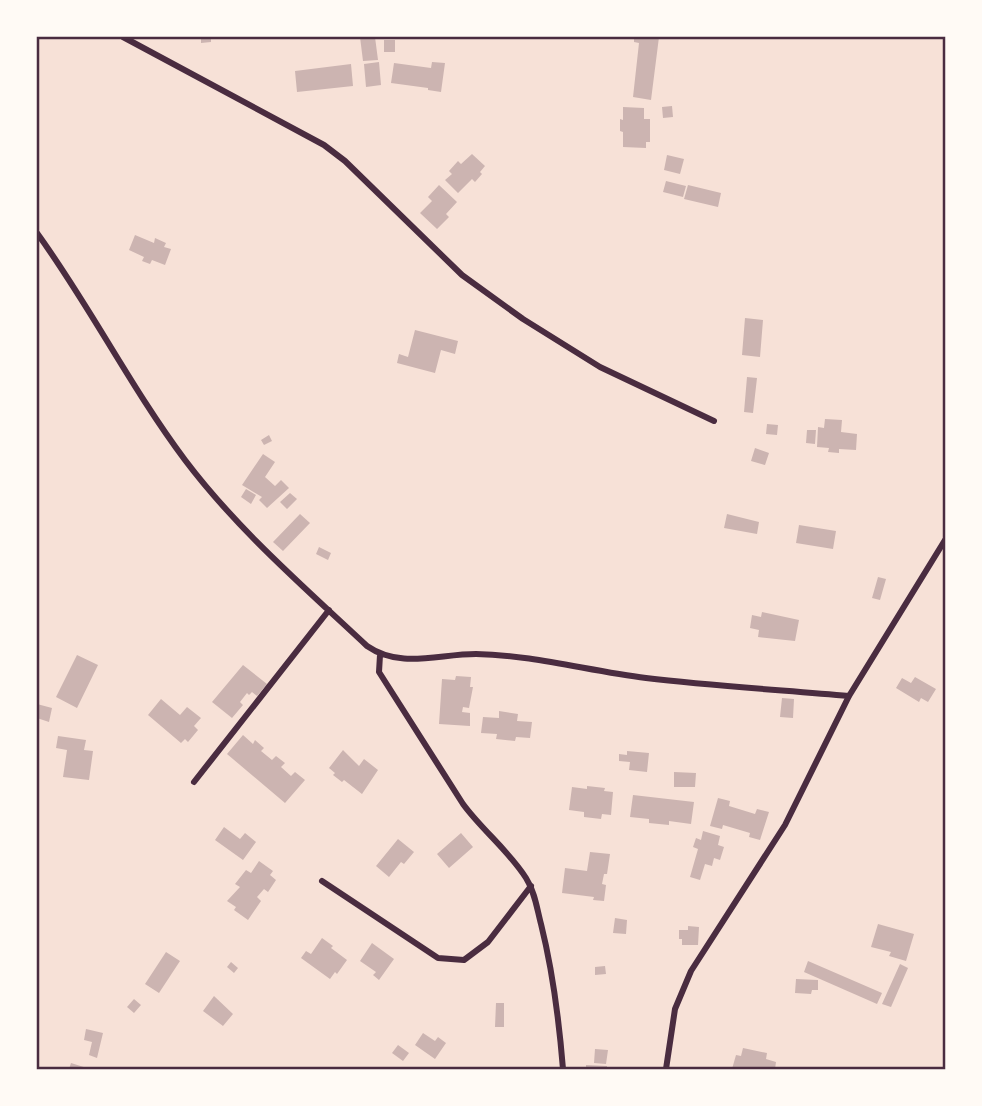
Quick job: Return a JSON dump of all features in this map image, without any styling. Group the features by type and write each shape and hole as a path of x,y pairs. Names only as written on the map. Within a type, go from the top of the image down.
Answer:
{"street":[{"path":"123,37 324,145 345,161 462,275 523,319 600,367 715,421"},
{"path":"37,233 186,460 235,519 380,655 395,659 418,659 480,654 646,678 849,696"},
{"path":"666,1069 675,1009 691,971 785,825 849,696 945,540"},
{"path":"194,782 329,610"},
{"path":"380,655 379,672 456,793 475,822 512,860 531,887 557,1002 563,1069"},
{"path":"322,881 438,958 464,960 488,942 531,887"}],"building":[{"path":"201,37 211,37 211,42 201,43"},
{"path":"360,37 375,37 378,60 363,61"},
{"path":"634,37 659,37 651,100 633,97 639,43 634,42"},
{"path":"384,40 395,40 395,52 384,52"},
{"path":"379,62 381,85 366,87 364,64"},
{"path":"432,62 445,63 441,92 391,83 394,63 431,68"},
{"path":"351,64 353,86 297,92 295,71"},
{"path":"672,106 673,117 663,118 662,107"},
{"path":"623,107 644,108 644,119 650,119 650,142 646,142 646,148 623,147 620,119 623,120"},
{"path":"472,154 485,166 475,182 472,179 458,193 445,180 452,174 449,171 458,161 461,164"},
{"path":"667,155 684,159 680,174 664,170"},
{"path":"666,181 686,186 683,197 663,192"},
{"path":"439,185 457,202 446,214 449,217 437,229 420,213 432,201 428,197"},
{"path":"688,185 721,193 718,207 684,199"},
{"path":"135,235 154,243 155,238 166,243 164,247 171,249 165,265 152,260 150,264 142,261 144,257 129,250"},
{"path":"745,318 763,320 760,357 742,355"},
{"path":"415,330 458,341 455,354 441,350 435,373 397,363 399,354 408,357"},
{"path":"747,377 757,378 753,413 744,412"},
{"path":"825,419 842,420 841,432 857,434 856,450 839,449 839,453 828,452 829,448 817,447 818,427 824,428"},
{"path":"767,424 778,425 777,435 766,434"},
{"path":"807,430 816,430 815,444 806,443"},
{"path":"269,435 272,441 264,445 261,440"},
{"path":"755,448 769,453 765,465 751,461"},
{"path":"263,454 275,462 265,477 275,486 281,480 289,488 267,508 259,500 262,497 242,485"},
{"path":"246,489 256,495 251,504 241,497"},
{"path":"290,493 297,499 287,509 280,502"},
{"path":"300,514 310,523 283,551 273,542"},
{"path":"727,514 759,522 757,534 724,528"},
{"path":"799,525 836,531 833,549 796,543"},
{"path":"319,547 331,553 328,560 316,554"},
{"path":"878,577 886,579 880,600 872,598"},
{"path":"762,612 799,620 795,641 758,637 759,630 750,628 752,615 761,617"},
{"path":"77,655 98,665 77,708 56,697"},
{"path":"243,665 267,684 257,696 252,692 249,695 247,693 240,702 243,705 232,718 212,702"},
{"path":"456,676 471,677 470,687 473,687 469,708 463,707 462,712 470,713 470,726 439,724 442,679 455,680"},
{"path":"915,677 936,689 928,702 921,698 919,702 896,688 902,678 911,683"},
{"path":"782,698 794,699 793,718 780,717"},
{"path":"161,699 180,715 187,707 201,718 194,726 198,730 188,742 185,739 181,743 148,715"},
{"path":"37,704 52,708 49,722 37,718"},
{"path":"499,711 518,714 517,721 532,722 530,738 516,737 515,741 496,739 497,734 481,733 483,717 499,718"},
{"path":"243,735 253,744 255,740 264,748 261,751 272,760 276,756 285,763 281,767 291,776 295,772 305,780 285,803 227,754"},
{"path":"58,736 86,740 84,750 93,751 89,780 63,777 67,750 56,748"},
{"path":"343,750 359,766 364,759 378,770 362,794 333,775 335,773 329,768"},
{"path":"627,751 649,753 647,772 629,770 630,762 619,761 619,754 627,755"},
{"path":"674,772 696,773 695,787 674,787"},
{"path":"587,786 613,792 611,815 602,814 601,819 584,817 584,812 569,810 572,787 587,789"},
{"path":"633,795 694,802 691,824 669,821 669,825 649,823 649,819 630,817"},
{"path":"718,798 730,801 729,806 755,814 757,809 769,812 760,840 749,837 750,833 723,825 722,829 710,826"},
{"path":"224,827 240,839 245,833 256,842 243,860 215,840"},
{"path":"703,831 720,836 718,845 724,847 720,860 714,858 712,866 705,864 700,880 690,877 698,849 693,847 696,838 701,840"},
{"path":"461,833 473,847 449,868 437,854"},
{"path":"398,839 414,852 404,864 401,862 389,877 376,866"},
{"path":"590,852 610,854 607,874 604,874 602,884 606,885 604,901 562,893 565,868 587,871"},
{"path":"259,861 273,871 270,875 276,880 268,892 264,889 257,897 261,901 248,920 227,901 240,887 235,884 246,870 251,873"},
{"path":"615,918 627,920 626,934 613,933"},
{"path":"878,924 914,934 906,961 889,956 891,952 871,947"},
{"path":"688,926 699,927 698,945 682,945 679,930 688,930"},
{"path":"322,938 347,960 330,979 301,958 306,951 311,954"},
{"path":"372,943 394,959 379,980 373,975 376,972 360,961"},
{"path":"166,952 180,961 159,993 145,984"},
{"path":"808,961 882,993 877,1004 804,972"},
{"path":"231,962 238,968 234,973 227,967"},
{"path":"900,964 908,968 891,1007 882,1004"},
{"path":"605,966 606,974 595,975 595,967"},
{"path":"796,979 818,980 818,990 812,990 811,994 795,993"},
{"path":"214,996 233,1014 223,1026 203,1011"},
{"path":"134,999 141,1005 134,1013 127,1007"},
{"path":"496,1003 504,1003 504,1027 495,1027"},
{"path":"86,1029 103,1033 97,1058 89,1055 92,1042 84,1040"},
{"path":"423,1033 435,1041 438,1037 446,1043 435,1059 415,1045"},
{"path":"398,1045 409,1053 403,1061 392,1053"},
{"path":"743,1048 767,1053 766,1059 776,1062 775,1069 732,1069 736,1055 741,1056"},
{"path":"595,1049 608,1050 606,1064 594,1063"},
{"path":"71,1063 90,1069 69,1069"},
{"path":"586,1065 607,1066 607,1069 586,1069"}]}
